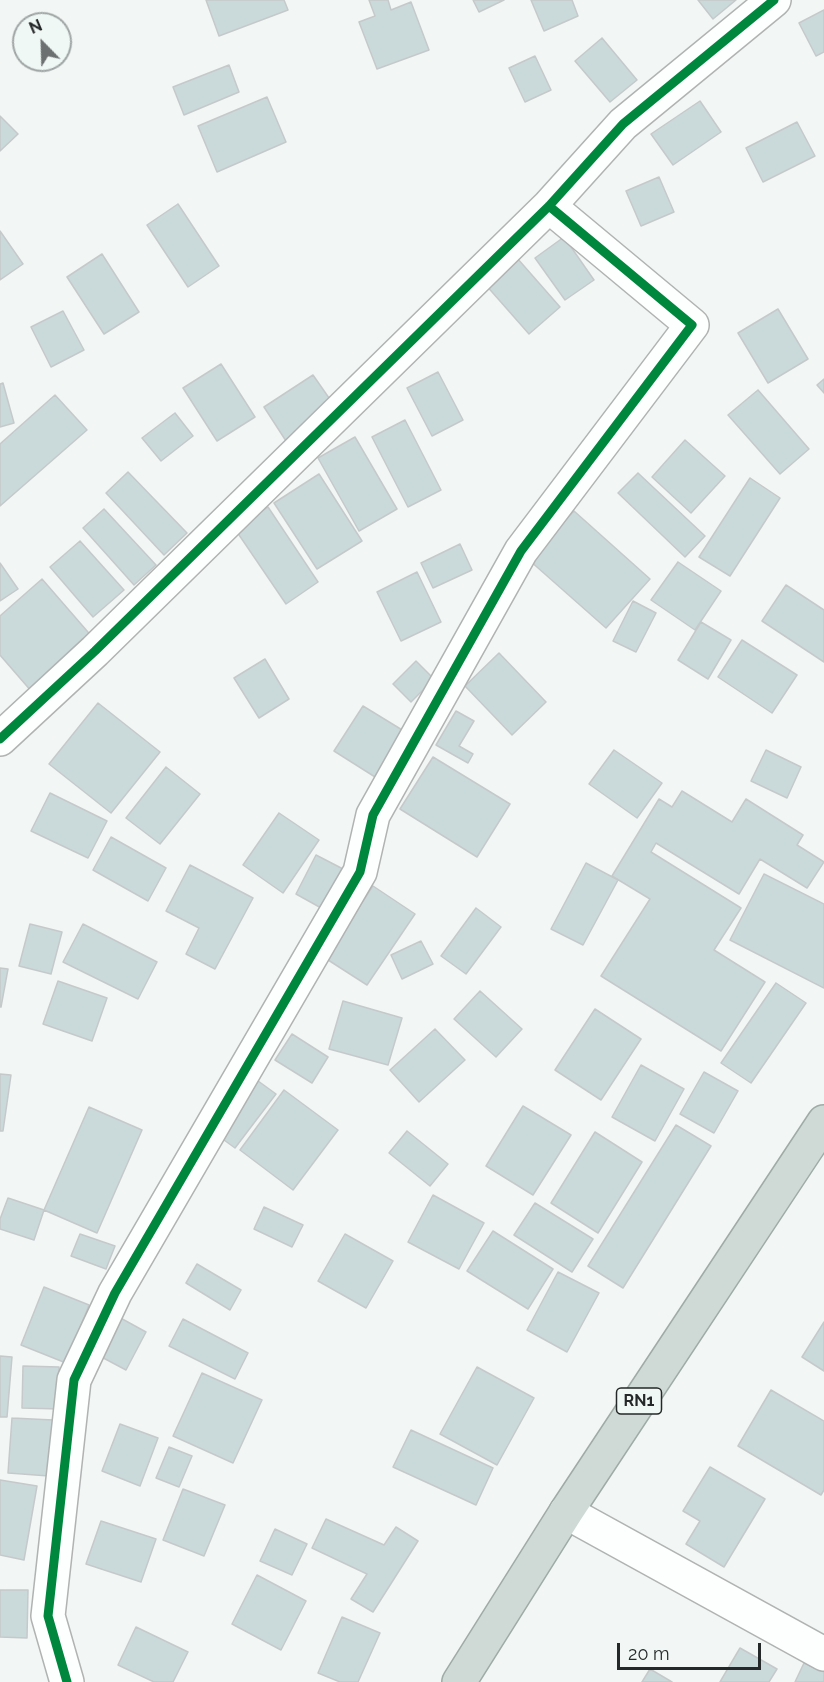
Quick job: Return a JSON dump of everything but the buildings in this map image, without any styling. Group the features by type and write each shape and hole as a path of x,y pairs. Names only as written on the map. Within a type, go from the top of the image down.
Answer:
{"highway":[{"name":"RN1","path":"459,1682 566,1512 824,1122"}],"street":[{"path":"0,739 95,651 549,206 622,124 774,0"},
{"path":"67,1682 48,1616 74,1380 115,1293 360,872 373,815 521,551 692,325 549,206"},
{"path":"566,1512 824,1654"}],"cycle path":[{"path":"0,739 95,651 549,206 623,124 774,0"},
{"path":"67,1682 48,1616 74,1380 115,1293 360,872 373,815 521,551 692,325 549,206"}]}
